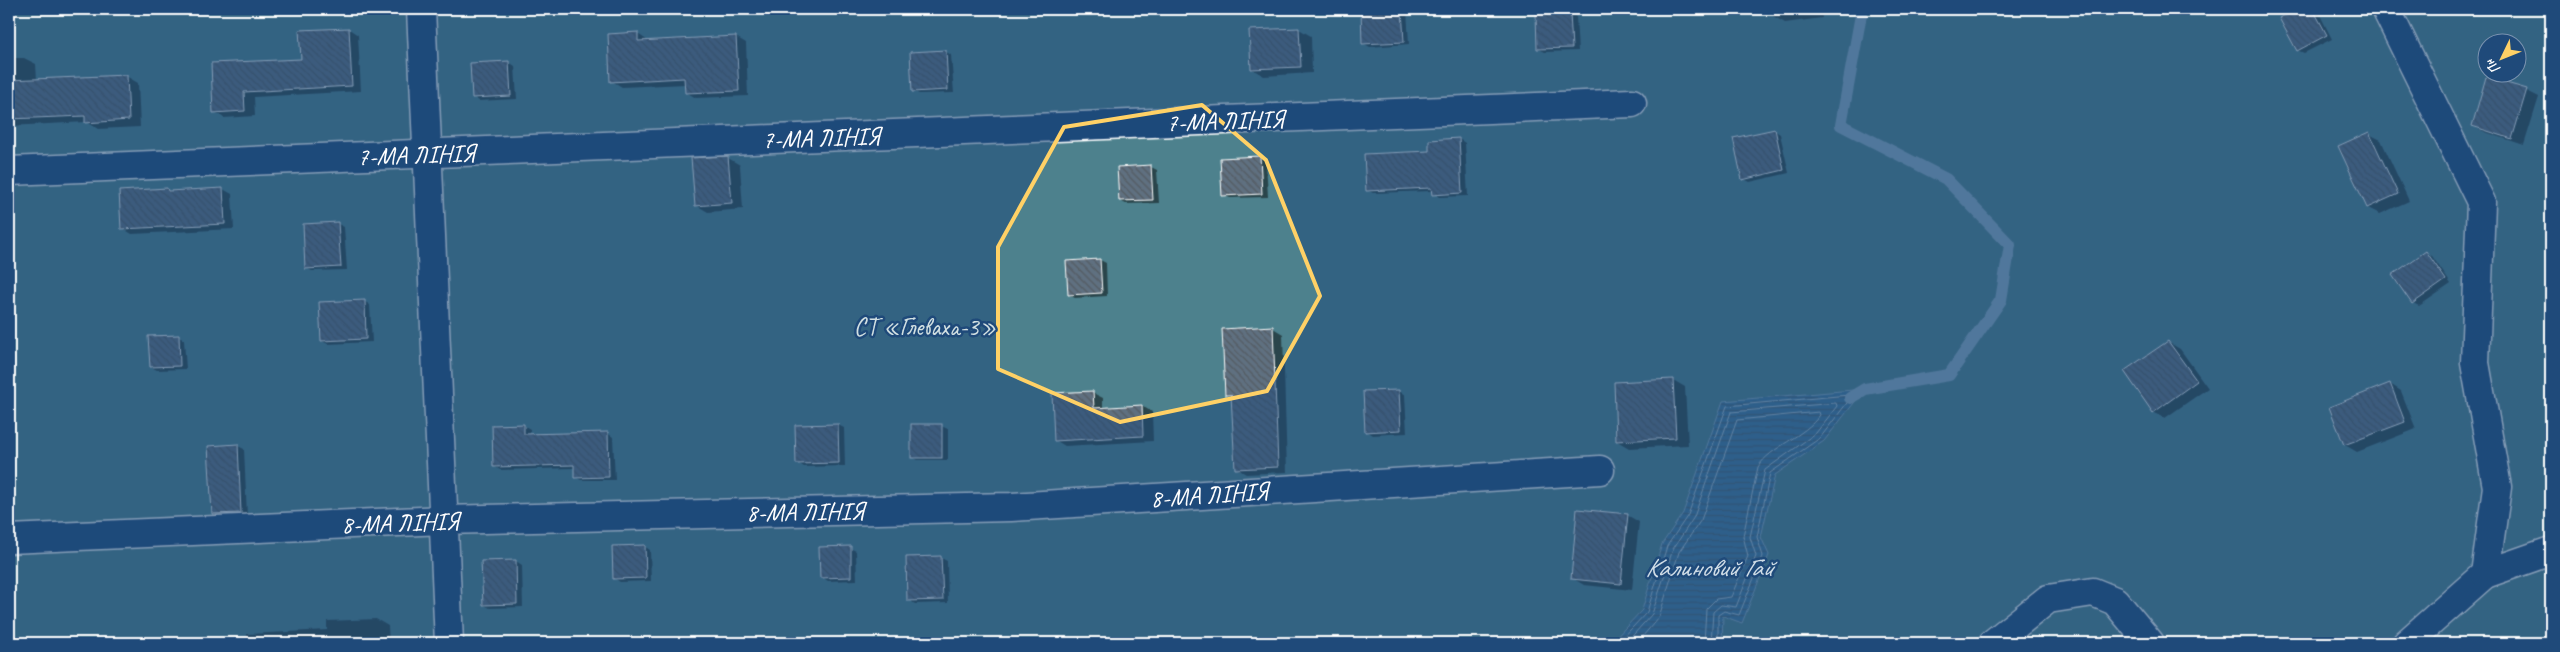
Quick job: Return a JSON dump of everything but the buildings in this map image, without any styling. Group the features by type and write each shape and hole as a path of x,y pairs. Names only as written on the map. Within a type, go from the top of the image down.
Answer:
{"lane":[{"path":"421,9 449,643"},
{"path":"2386,9 2481,202 2475,363 2497,487 2484,574"},
{"name":"7-МА ЛІНІЯ","path":"9,170 1632,102"},
{"name":"8-МА ЛІНІЯ","path":"9,539 444,520 1011,507 1600,470"},
{"path":"2407,643 2484,574 2551,551"},
{"path":"1993,643 2048,599 2093,592 2115,601 2150,643"}],"highlighted area":[{"path":"1202,105 1266,160 1320,296 1267,391 1120,422 998,369 998,247 1064,127"}],"green space":[{"name":"СТ «Глеваха-3»","path":"9,9 2551,9 2551,643 9,643"}],"water":[{"name":"Калиновий Гай","path":"1865,389 1824,441 1775,475 1761,537 1769,555 1742,623 1723,616 1722,643 1611,643 1642,610 1662,544 1683,513 1723,401"}],"waterway":[{"path":"1850,398 1865,389 1949,375 2001,300 2010,245 1946,179 1841,125 1862,9"}]}
